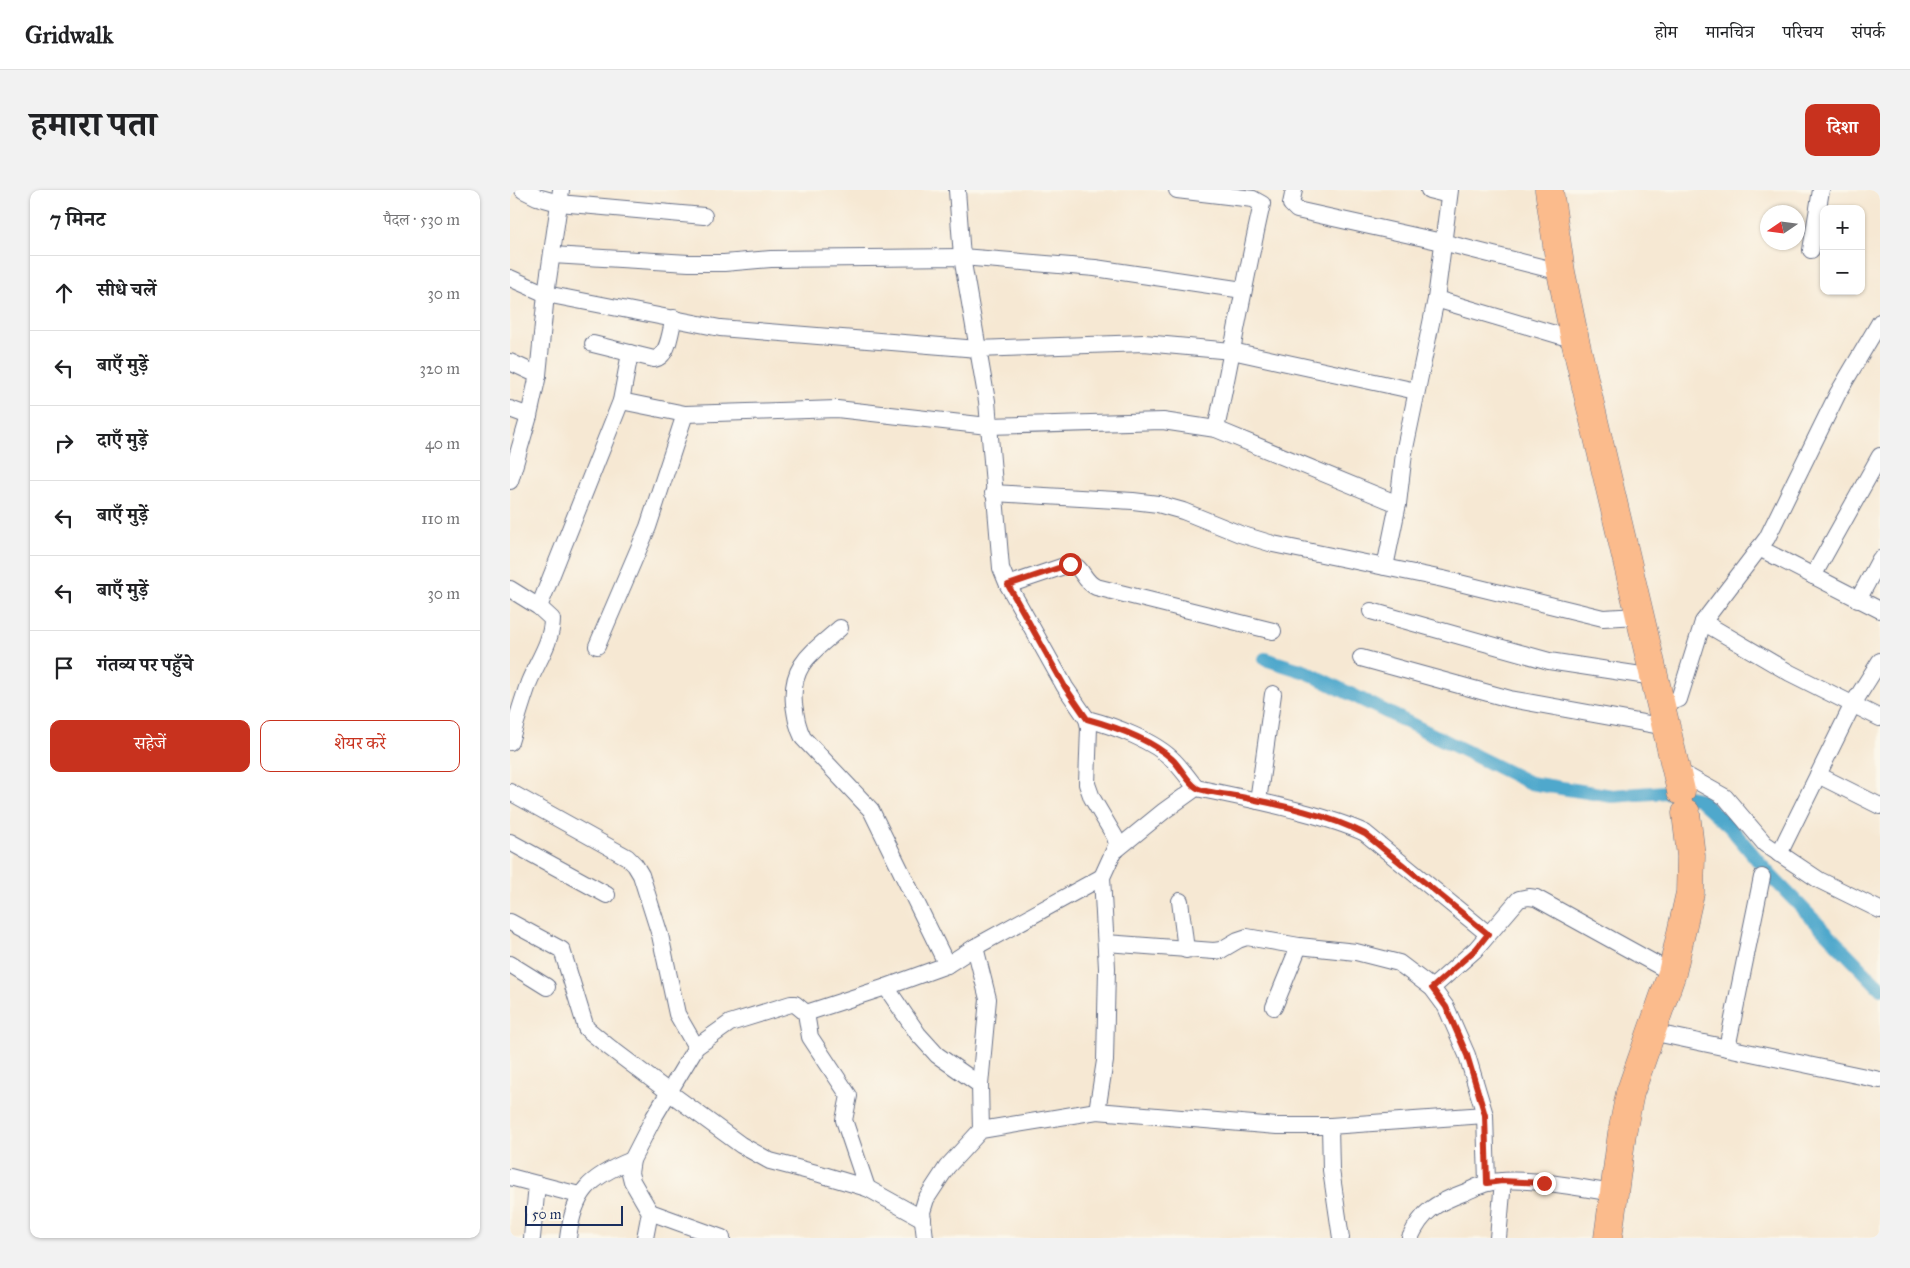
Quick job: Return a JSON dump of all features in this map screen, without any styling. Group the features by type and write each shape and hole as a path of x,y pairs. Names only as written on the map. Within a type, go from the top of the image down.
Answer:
{"highway":[{"path":"1549,190 1561,272 1575,340 1681,791 1692,856 1690,893 1672,973 1630,1093 1613,1193 1608,1238"}],"street":[{"path":"523,190 537,197 560,196 704,216"},
{"path":"957,190 962,257 987,401 1001,568 1008,585 1065,687 1087,719 1089,727 1088,784 1092,798 1115,837 1117,844 1116,850 1102,877 1107,968 1105,1061 1097,1111"},
{"path":"1177,190 1253,199 1262,204 1242,290 1216,430"},
{"path":"1294,190 1291,204 1297,210 1442,242 1561,272"},
{"path":"1385,567 1398,504 1404,453 1436,298 1450,192 1429,190"},
{"path":"1810,250 1821,190"},
{"path":"510,481 529,416 538,375 546,294 560,196"},
{"path":"552,254 689,263 724,263 771,259 962,257 1096,268 1242,290"},
{"path":"510,278 546,294 720,328 978,349 1144,343 1232,351 1416,391"},
{"path":"1436,298 1575,340"},
{"path":"593,344 654,360 664,354 674,318"},
{"path":"1361,658 1510,699 1663,716 1679,699 1703,622 1767,538 1838,393 1880,322"},
{"path":"539,608 621,401 630,353"},
{"path":"510,362 538,375"},
{"path":"621,401 685,414 837,409 988,426 1163,421 1216,430 1398,504"},
{"path":"510,409 529,416"},
{"path":"597,646 648,527 685,414"},
{"path":"1813,576 1880,456"},
{"path":"994,493 1158,504 1184,511 1240,534 1273,544 1443,579 1603,618 1639,616"},
{"path":"1759,548 1880,610"},
{"path":"1858,600 1880,559"},
{"path":"1008,585 1070,564 1080,568 1086,581 1096,587 1273,631"},
{"path":"510,589 539,608 552,620 552,628 529,682 510,742"},
{"path":"1371,611 1550,661 1654,677"},
{"path":"1703,622 1790,673 1880,718"},
{"path":"840,628 804,660 795,677 793,692 796,726 871,810 947,965"},
{"path":"1780,854 1853,704 1879,663"},
{"path":"1258,801 1273,694"},
{"path":"1087,719 1150,743 1173,760 1196,788 1330,819 1365,834 1488,934"},
{"path":"1818,775 1880,806"},
{"path":"1116,850 1196,788"},
{"path":"1681,791 1725,797 1765,844 1819,880 1880,910"},
{"path":"510,792 627,857 635,865 641,875 660,935 677,1014 696,1047"},
{"path":"510,842 607,895"},
{"path":"806,1013 947,965 975,947 1102,877"},
{"path":"1727,1048 1762,877"},
{"path":"1432,988 1476,949 1519,899 1529,897 1536,898 1672,973"},
{"path":"1180,901 1186,950"},
{"path":"510,922 562,950 586,1028 608,1047 741,1145 770,1161 866,1188 923,1219"},
{"path":"1106,943 1214,951 1221,950 1247,937 1299,946 1356,952 1399,963 1432,988 1446,1007 1467,1055 1485,1115 1495,1182 1498,1238"},
{"path":"1274,1007 1299,946"},
{"path":"975,947 988,999 980,1085 980,1130"},
{"path":"510,964 547,987"},
{"path":"886,987 918,1034 937,1055 980,1085"},
{"path":"722,1238 650,1212 632,1181 630,1173 632,1160 654,1117 696,1047 730,1023 747,1017 791,1004 796,1004 806,1013 810,1037 849,1096 844,1120 866,1188"},
{"path":"1651,1032 1804,1062 1880,1080"},
{"path":"925,1238 922,1212 926,1199 948,1167 980,1130 1097,1111 1277,1126 1330,1126 1485,1115"},
{"path":"1330,1126 1331,1170 1341,1238"},
{"path":"568,1238 570,1217 579,1195 602,1174 632,1160"},
{"path":"510,1178 579,1195"},
{"path":"1410,1238 1416,1225 1431,1208 1441,1201 1495,1182 1544,1183 1613,1193"},
{"path":"532,1238 537,1184"},
{"path":"645,1238 650,1212"}],"waterway":[{"path":"1265,659 1306,672 1530,783 1612,796 1666,792 1699,799 1729,826 1770,875 1880,988"}],"route":[{"path":"1070,564 1064,564 1008,585 1065,687 1087,719 1150,743 1173,760 1196,788 1330,819 1365,834 1488,934 1476,949 1432,988 1446,1007 1467,1055 1485,1115 1487,1183 1502,1181 1544,1183"}]}
